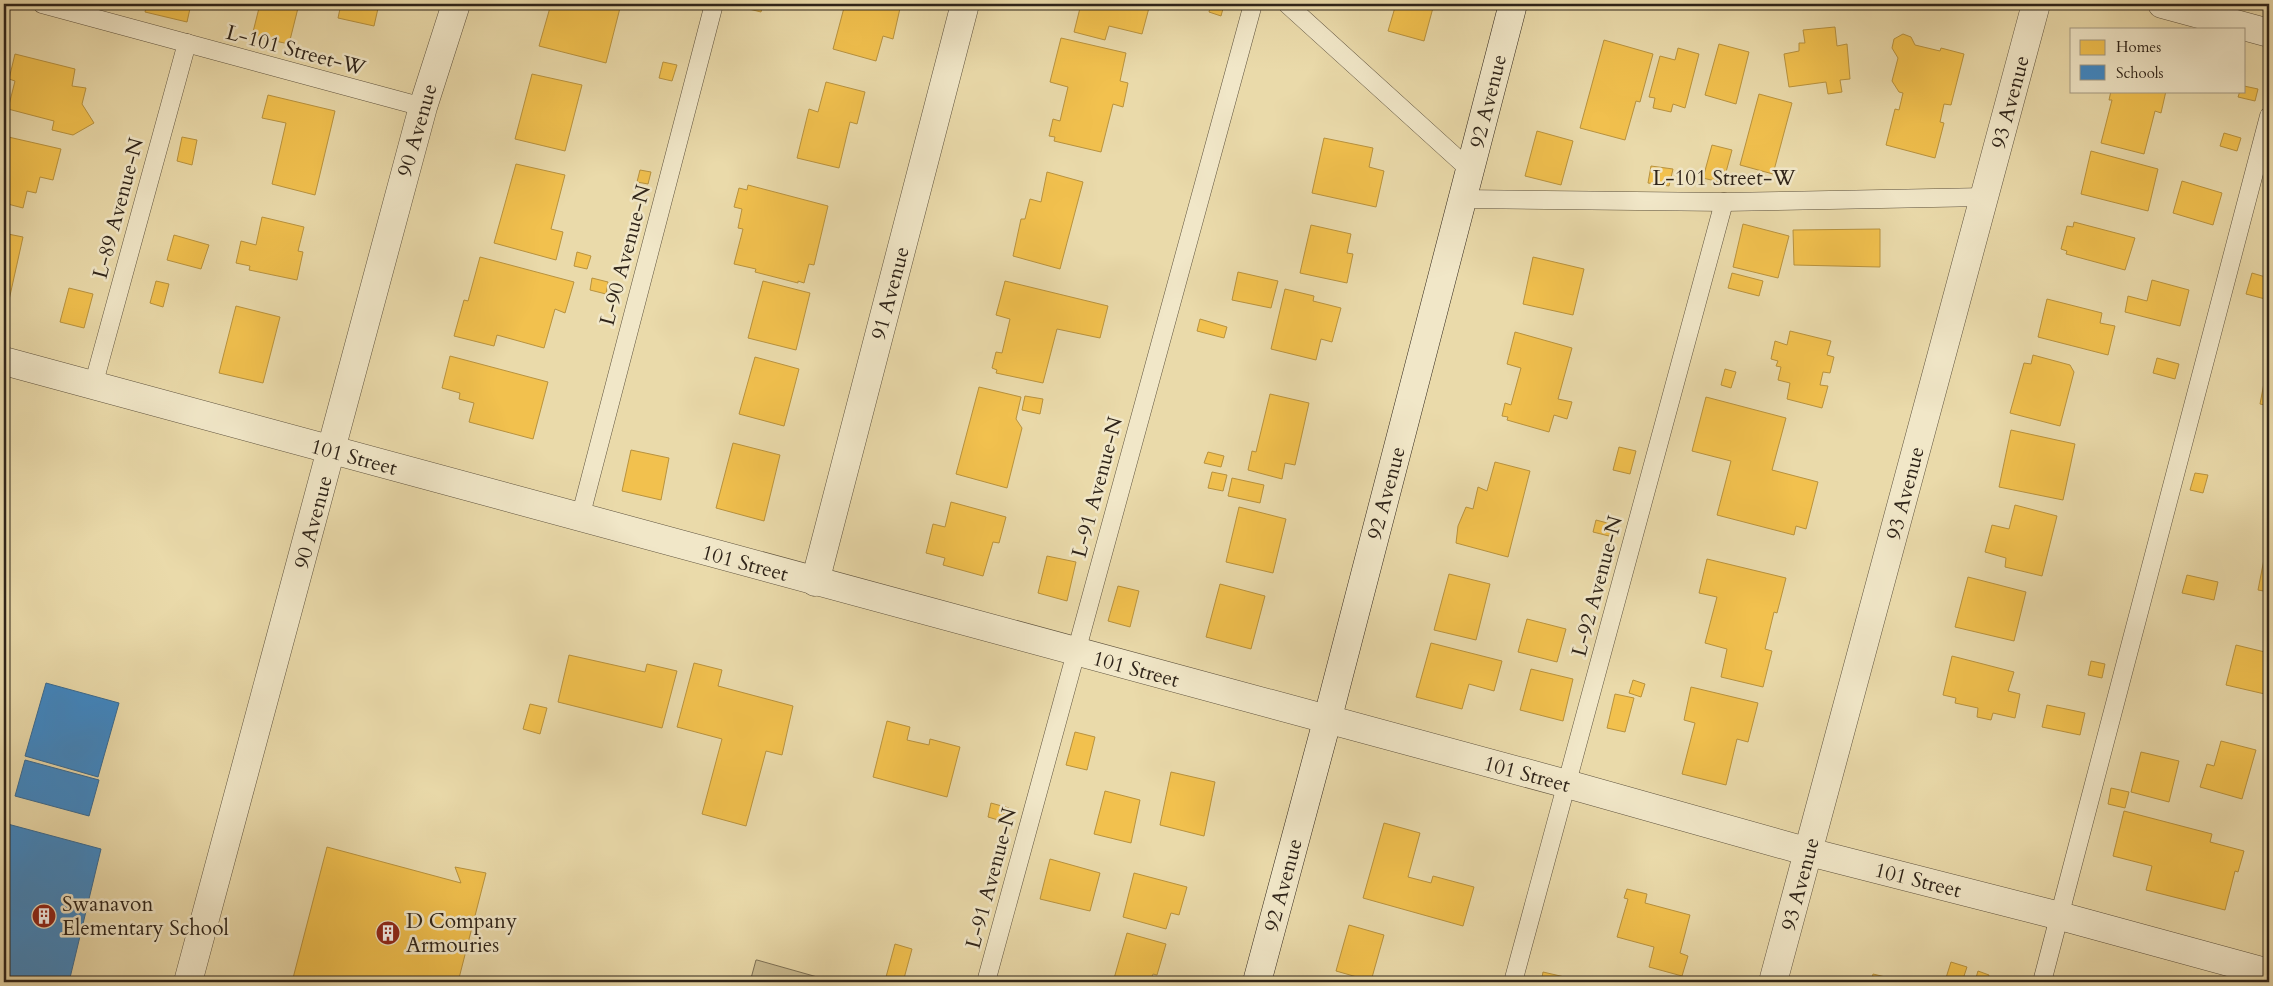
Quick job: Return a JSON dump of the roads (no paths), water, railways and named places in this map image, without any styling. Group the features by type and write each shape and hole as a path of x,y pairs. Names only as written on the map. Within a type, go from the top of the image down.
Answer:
{"street":[{"name":"90 Avenue","path":"188,982 332,450 422,107 456,4"},
{"name":"91 Avenue","path":"814,582 965,4"},
{"name":"92 Avenue","path":"1257,982 1328,721 1513,4"},
{"name":"93 Avenue","path":"1773,982 2036,4"},
{"path":"2162,4 2269,33"},
{"name":"101 Street","path":"4,361 1075,653 1568,784 1809,852 2060,916 2269,973"}],"lane":[{"name":"L-101 Street-W","path":"42,4 422,107"},
{"name":"L-90 Avenue-N","path":"580,518 714,4"},
{"name":"L-91 Avenue-N","path":"986,982 1253,4"},
{"path":"1287,4 1470,170"},
{"name":"L-89 Avenue-N","path":"93,386 187,43"},
{"path":"2042,982 2269,116"},
{"name":"L-101 Street-W","path":"1463,199 1724,202 1985,197"},
{"name":"L-92 Avenue-N","path":"1513,982 1724,202"}],"place":[{"name":"Swanavon Elementary School","path":"44,916"},
{"name":"D Company Armouries","path":"388,933"}]}
